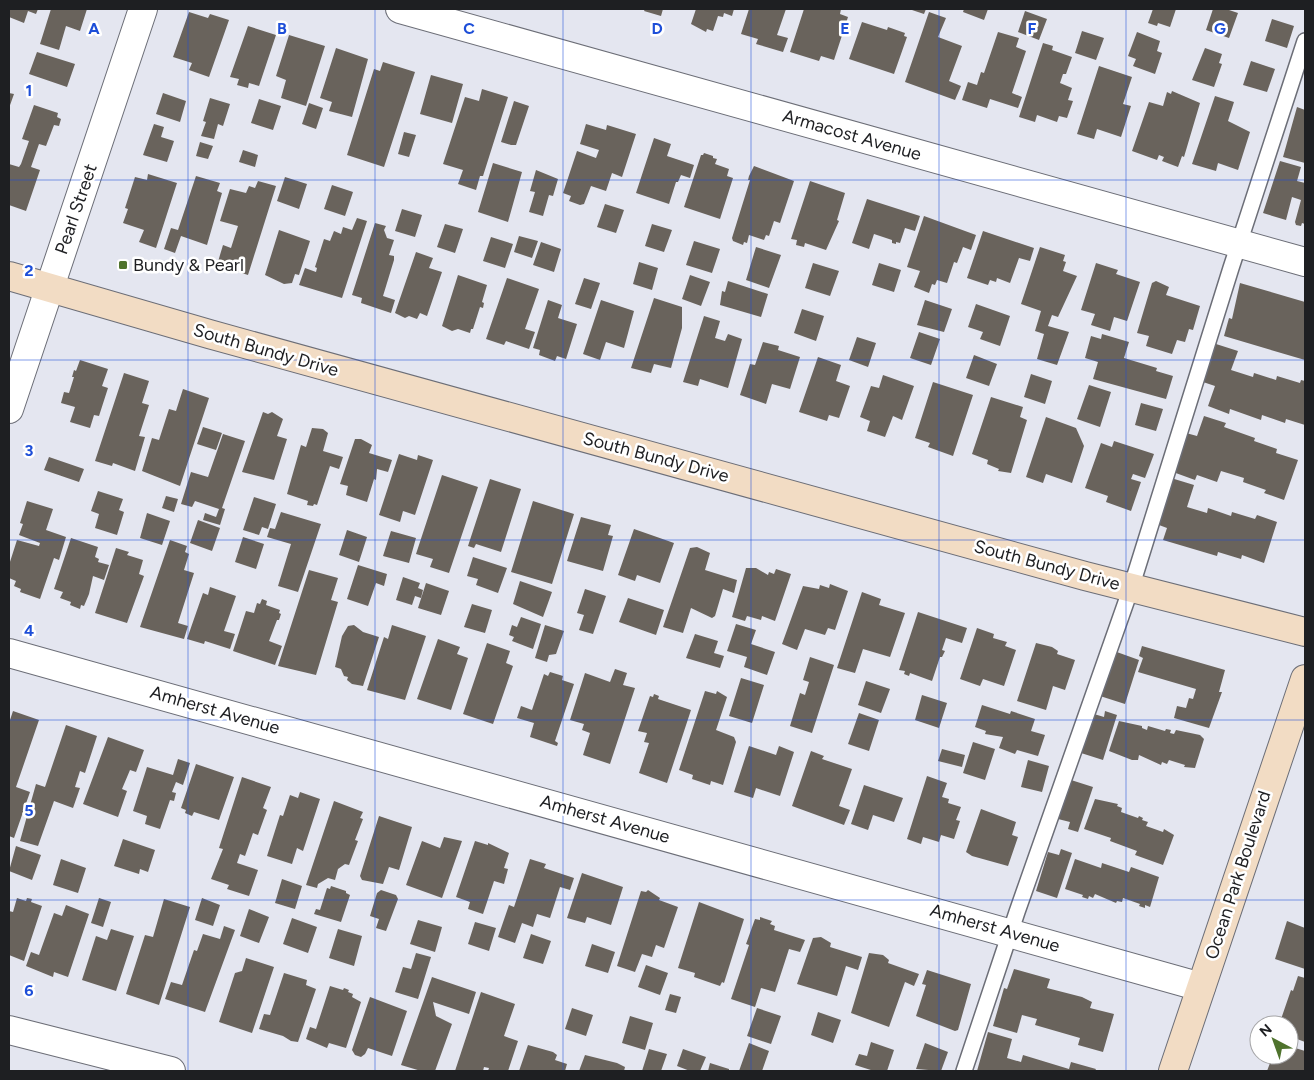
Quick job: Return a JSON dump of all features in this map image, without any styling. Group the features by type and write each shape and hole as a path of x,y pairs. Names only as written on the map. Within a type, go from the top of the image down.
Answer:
{"main road":[{"name":"South Bundy Drive","path":"9,276 48,289 1131,588 1305,632"},
{"name":"Ocean Park Boulevard","path":"1173,1071 1305,679"}],"street":[{"name":"Pearl Street","path":"9,409 143,9"},
{"name":"Armacost Avenue","path":"400,9 1305,262"},
{"name":"Amherst Avenue","path":"9,653 1201,987"},
{"path":"9,1030 171,1071"}],"lane":[{"path":"964,1071 1010,932 1131,588 1305,41"}],"building":[{"path":"9,9 38,9 36,14 28,11 24,23 9,17"},
{"path":"51,9 87,9 80,31 66,26 59,50 40,44"},
{"path":"645,9 663,9 661,16 644,11"},
{"path":"696,9 734,9 732,16 724,13 723,17 718,16 713,31 707,29 706,32 691,24"},
{"path":"749,9 786,9 777,35 788,38 783,52 756,44 758,39 741,34"},
{"path":"804,9 841,9 840,14 848,17 834,60 821,56 819,61 790,52"},
{"path":"909,9 926,9 924,14"},
{"path":"964,9 988,9 984,20 963,12"},
{"path":"1153,9 1176,9 1170,27 1158,23 1157,26 1148,23"},
{"path":"1213,9 1226,9 1238,13 1229,38 1206,30"},
{"path":"1025,11 1047,19 1039,40 1018,32"},
{"path":"189,12 208,18 210,14 229,20 209,77 189,70 192,63 173,57"},
{"path":"929,12 946,18 938,37 962,46 949,81 961,86 955,100 905,82"},
{"path":"1272,19 1294,26 1287,48 1265,41"},
{"path":"862,22 887,30 888,27 905,33 904,36 907,37 894,74 849,59"},
{"path":"248,26 276,35 259,86 249,83 248,88 237,85 239,79 230,77"},
{"path":"1082,31 1104,38 1096,60 1075,53"},
{"path":"998,32 1019,38 1016,47 1026,51 1012,93 1022,97 1018,108 990,99 987,108 962,100 968,82 977,85 981,72 984,73"},
{"path":"1137,32 1160,41 1157,51 1162,53 1155,74 1133,66 1136,59 1128,56"},
{"path":"289,35 325,46 306,106 281,98 286,80 276,76"},
{"path":"1043,43 1053,46 1052,50 1072,57 1066,74 1063,74 1060,83 1072,88 1068,100 1073,101 1067,118 1059,116 1057,122 1037,115 1035,122 1019,117"},
{"path":"336,48 368,59 352,117 329,111 332,102 320,98"},
{"path":"1205,48 1222,54 1219,63 1222,64 1214,87 1192,80"},
{"path":"37,52 75,64 67,87 29,74"},
{"path":"1251,61 1275,69 1267,92 1243,85"},
{"path":"383,62 415,72 384,167 347,155 374,69 380,71"},
{"path":"1099,66 1132,77 1123,104 1131,106 1121,137 1097,129 1094,139 1077,134"},
{"path":"431,75 463,84 452,123 420,114"},
{"path":"482,89 508,97 483,176 480,176 476,190 458,184 463,170 443,164 465,97 479,101"},
{"path":"1172,91 1200,103 1184,157 1182,156 1178,167 1162,161 1164,157 1159,155 1157,160 1132,151 1149,102 1163,106 1167,92 1171,94"},
{"path":"9,93 14,94 9,108"},
{"path":"163,93 186,101 180,122 156,114"},
{"path":"1215,96 1234,102 1228,121 1250,132 1238,170 1218,163 1216,171 1192,164"},
{"path":"210,98 230,104 223,126 218,124 214,139 201,136 206,122 203,121"},
{"path":"259,99 281,106 273,130 251,123"},
{"path":"514,101 529,106 516,145 511,145 501,142"},
{"path":"309,103 323,108 316,129 302,124"},
{"path":"34,105 58,113 57,117 61,119 59,126 54,125 46,146 39,144 31,167 40,170 26,211 9,205 9,164 19,167 21,164 29,141 22,139"},
{"path":"1297,107 1305,110 1305,163 1283,157"},
{"path":"154,124 164,127 161,137 174,141 167,162 143,155"},
{"path":"586,124 606,130 607,125 636,134 622,177 612,173 606,191 591,186 584,204 580,205 569,201 571,196 563,193 577,151 596,158 599,150 580,144"},
{"path":"404,132 416,135 409,157 398,154"},
{"path":"654,138 671,144 667,156 694,165 690,178 681,175 678,182 676,182 669,204 636,193"},
{"path":"200,142 213,146 208,159 196,156"},
{"path":"243,150 258,155 255,167 239,162"},
{"path":"704,153 717,159 715,164 729,169 727,176 733,178 720,219 684,207 701,155"},
{"path":"1280,161 1301,167 1297,181 1305,183 1305,224 1302,223 1301,226 1296,225 1295,222 1301,200 1292,197 1286,220 1263,213"},
{"path":"493,163 522,172 508,222 478,212"},
{"path":"754,166 794,181 780,223 774,221 769,236 766,235 764,240 749,235 747,243 744,242 743,245 733,241 732,238 750,180 748,180 749,176"},
{"path":"536,170 558,179 553,196 549,195 543,216 529,212 535,192 530,191"},
{"path":"148,174 177,183 156,248 139,242 144,230 123,223 128,209 125,208 135,177 147,180"},
{"path":"196,176 220,183 217,191 222,193 207,245 181,236 175,253 164,249 171,228 178,230"},
{"path":"285,177 307,184 299,209 277,201"},
{"path":"258,181 276,186 248,275 217,265 223,245 231,248 238,226 220,221 230,189 246,193 249,186 255,188"},
{"path":"810,181 845,193 837,220 839,221 826,250 805,243 804,247 796,245 797,240 791,239"},
{"path":"332,185 353,192 345,216 324,209"},
{"path":"867,199 920,216 915,231 905,228 900,243 896,242 896,244 892,243 892,240 874,234 869,249 852,243"},
{"path":"605,204 624,210 616,233 597,227"},
{"path":"402,209 422,215 415,237 395,231"},
{"path":"924,216 976,235 971,250 963,247 957,263 954,262 947,283 937,280 935,285 932,284 929,293 914,287 920,271 907,267"},
{"path":"357,218 367,221 342,298 299,285 305,268 316,272 317,268 315,267 324,239 330,241 334,231 341,234 343,227 352,230"},
{"path":"375,223 386,226 384,230 387,238 394,240 389,255 394,256 394,260 383,296 395,300 391,313 361,303 362,298 352,295"},
{"path":"445,224 463,229 455,253 437,247"},
{"path":"652,224 672,230 664,252 645,246"},
{"path":"279,230 310,241 299,275 295,274 292,283 284,284 265,275"},
{"path":"983,231 1034,248 1030,261 1019,258 1010,283 997,278 996,282 990,280 988,285 967,278"},
{"path":"519,236 538,241 532,258 514,252"},
{"path":"491,237 513,244 505,268 483,261"},
{"path":"694,241 720,249 712,273 686,265"},
{"path":"541,242 561,249 554,272 533,265"},
{"path":"756,247 781,255 769,288 746,280"},
{"path":"1040,247 1065,255 1063,261 1066,262 1063,271 1077,276 1058,317 1052,315 1048,326 1069,332 1057,365 1037,359 1044,334 1035,331 1041,311 1021,304"},
{"path":"416,252 433,258 429,268 442,272 427,316 420,313 417,319 409,316 405,318 395,313"},
{"path":"639,262 658,268 652,290 633,284"},
{"path":"813,263 839,271 830,296 805,288"},
{"path":"879,263 901,270 894,292 872,285"},
{"path":"1096,263 1118,270 1116,274 1140,282 1127,321 1114,317 1110,331 1091,325 1095,314 1081,310"},
{"path":"458,275 487,285 482,302 484,303 483,308 480,307 470,333 458,329 452,331 442,326"},
{"path":"690,275 710,282 701,306 682,299"},
{"path":"507,278 539,289 525,329 535,332 529,349 506,341 504,345 486,339"},
{"path":"584,278 600,283 591,309 575,304"},
{"path":"728,281 768,294 761,317 720,305 722,291 725,292"},
{"path":"1156,281 1169,287 1166,295 1200,306 1193,330 1189,329 1185,342 1177,340 1172,354 1146,346 1149,336 1137,333 1152,283"},
{"path":"1240,283 1305,302 1305,360 1224,336 1229,318 1232,319"},
{"path":"654,298 682,307 682,328 671,368 654,364 651,373 631,368"},
{"path":"548,300 562,305 558,318 577,324 566,359 557,356 555,361 539,355 540,350 533,348"},
{"path":"601,300 634,311 624,348 606,342 600,360 583,354"},
{"path":"925,300 952,309 944,332 917,325"},
{"path":"976,304 1010,316 1000,346 980,339 983,332 968,327"},
{"path":"802,309 824,316 816,341 794,333"},
{"path":"704,316 720,321 715,338 725,341 728,334 742,339 728,388 700,379 698,386 683,382"},
{"path":"919,332 940,339 931,365 910,358"},
{"path":"1102,334 1129,342 1124,358 1157,368 1156,371 1173,376 1166,399 1093,379 1098,362 1085,358 1091,336 1101,339"},
{"path":"857,337 876,343 868,367 849,360"},
{"path":"763,342 779,346 778,350 800,357 790,389 772,384 766,404 740,395 750,364 755,365"},
{"path":"1216,344 1238,351 1231,370 1253,377 1254,373 1276,380 1277,376 1300,383 1301,380 1305,381 1305,425 1286,419 1285,423 1262,415 1261,420 1230,409 1229,414 1208,406 1215,386 1203,382"},
{"path":"974,355 997,364 989,386 966,378"},
{"path":"818,357 841,365 836,381 850,386 839,418 829,415 827,421 799,412"},
{"path":"80,360 108,369 102,386 108,388 99,416 94,415 90,428 70,422 75,407 61,403 64,392 69,393 74,370 76,371"},
{"path":"124,373 149,381 142,403 149,405 139,436 145,437 135,471 113,463 112,466 95,461"},
{"path":"1031,374 1052,381 1045,404 1024,397"},
{"path":"883,375 914,386 902,420 893,416 885,437 867,431 870,421 860,417 871,386 879,388"},
{"path":"933,382 973,395 953,456 928,447 930,443 915,438"},
{"path":"1089,385 1111,392 1100,427 1077,419"},
{"path":"183,389 209,398 180,486 142,471 152,438 159,440 169,409 176,411"},
{"path":"991,397 1023,407 1020,417 1027,420 1011,473 998,471 999,469 987,464 988,460 972,454"},
{"path":"1141,403 1163,409 1156,431 1135,425"},
{"path":"263,412 268,414 272,412 283,419 277,436 287,439 274,480 242,472"},
{"path":"1204,416 1226,423 1224,427 1255,438 1254,441 1277,449 1276,453 1298,460 1284,500 1264,493 1266,490 1243,482 1244,478 1221,471 1217,482 1197,475 1195,480 1173,472 1186,433 1197,436"},
{"path":"1046,417 1076,428 1084,446 1072,483 1046,474 1043,483 1026,477"},
{"path":"203,427 222,433 216,450 197,444"},
{"path":"312,428 323,429 328,433 323,451 343,457 339,469 330,466 317,505 314,504 313,506 307,505 308,501 287,494 301,445 306,447"},
{"path":"223,434 245,441 222,508 225,509 220,525 203,520 205,513 216,517 219,509 195,501 192,507 181,504 191,472 208,477"},
{"path":"355,439 361,439 372,445 369,453 392,460 388,472 377,469 376,480 374,479 367,502 346,495 348,486 340,484"},
{"path":"1114,441 1154,454 1145,478 1133,474 1131,479 1141,482 1131,511 1106,502 1108,496 1085,488 1101,443 1112,447"},
{"path":"399,454 417,460 418,455 433,460 415,515 403,511 400,522 379,515"},
{"path":"49,457 84,469 79,482 44,470"},
{"path":"442,475 478,487 449,573 430,567 433,559 416,554"},
{"path":"1171,478 1194,485 1187,507 1207,513 1208,508 1231,516 1232,512 1255,519 1257,515 1277,522 1264,563 1242,555 1241,559 1218,552 1217,556 1163,540 1167,528 1159,525 1161,518 1159,517"},
{"path":"490,479 521,489 501,552 476,544 474,548 468,546"},
{"path":"98,491 123,499 119,510 124,512 117,535 95,528 99,514 91,511"},
{"path":"166,496 178,499 174,512 162,508"},
{"path":"254,497 276,504 268,529 262,527 259,535 243,530"},
{"path":"27,501 53,509 46,530 66,537 59,560 54,558 40,599 20,592 21,589 14,586 16,581 9,578 9,565 17,540 39,546 40,543 19,535 23,524 20,523"},
{"path":"533,501 574,514 552,584 511,572"},
{"path":"281,512 321,524 298,592 278,586 291,544 267,537 270,528 275,529"},
{"path":"147,513 170,521 162,545 140,538"},
{"path":"581,517 611,525 608,535 613,536 603,571 567,561"},
{"path":"198,520 220,528 212,551 190,543"},
{"path":"634,529 674,543 660,583 637,575 635,581 618,575"},
{"path":"347,530 367,537 359,562 339,555"},
{"path":"391,531 416,538 409,563 383,556"},
{"path":"243,537 264,544 256,569 235,562"},
{"path":"71,538 98,547 95,557 99,559 98,562 109,565 104,580 93,576 89,594 84,606 81,605 80,609 70,605 71,602 60,598 63,592 54,589"},
{"path":"170,540 187,546 185,552 189,554 184,570 194,573 178,623 188,626 184,639 140,627"},
{"path":"697,547 710,553 705,570 737,580 734,593 723,589 715,616 712,618 691,608 683,633 663,627 690,548"},
{"path":"116,548 129,552 127,555 143,560 139,574 144,576 127,623 95,613"},
{"path":"473,557 507,568 498,593 476,585 478,579 467,576"},
{"path":"358,565 387,574 384,586 376,583 368,606 347,599"},
{"path":"746,568 756,568 768,575 769,572 774,574 776,569 791,574 775,621 762,616 761,620 747,616 745,621 732,617"},
{"path":"309,570 338,578 331,600 338,602 316,675 278,666"},
{"path":"403,577 420,583 418,588 423,590 421,598 415,596 412,605 396,600"},
{"path":"520,581 552,592 543,617 513,604"},
{"path":"426,583 449,591 441,615 418,608"},
{"path":"830,584 848,591 835,630 828,628 825,635 805,629 797,650 782,644 803,586 819,589 820,585 829,588"},
{"path":"210,587 236,596 224,631 235,634 230,649 205,641 204,644 187,639 203,593 208,595"},
{"path":"585,589 606,596 593,634 579,630 584,615 577,613"},
{"path":"862,592 881,599 879,605 905,613 890,657 863,649 855,673 837,668"},
{"path":"628,598 664,610 656,635 619,622"},
{"path":"262,599 267,601 266,605 280,610 279,613 281,614 269,641 282,646 275,665 233,651 246,611 254,613 257,603 260,604"},
{"path":"472,604 492,610 485,633 464,627"},
{"path":"918,612 967,628 962,643 946,638 942,650 945,651 942,657 940,657 932,681 910,673 909,676 904,674 905,671 899,670"},
{"path":"521,617 541,624 533,649 512,641 514,637 509,635 512,625 517,627"},
{"path":"736,624 756,630 751,644 775,652 767,675 744,667 747,657 727,651"},
{"path":"354,625 363,632 379,637 363,686 352,684 347,680 348,677 344,676 341,669 335,667 342,636 348,626"},
{"path":"392,625 426,636 405,700 367,690 384,637 388,639"},
{"path":"545,625 564,631 556,654 549,655 547,662 535,658"},
{"path":"977,628 994,634 993,638 1007,642 1005,646 1016,650 1004,686 983,679 980,686 960,679"},
{"path":"695,634 718,641 714,653 724,656 720,668 686,658"},
{"path":"438,639 460,647 457,654 468,658 451,710 417,699"},
{"path":"487,643 510,651 506,663 513,666 493,724 463,714"},
{"path":"1036,643 1052,647 1058,651 1057,654 1075,660 1065,690 1053,686 1046,710 1017,701"},
{"path":"1142,646 1225,670 1219,692 1222,692 1209,728 1174,718 1177,706 1186,708 1189,698 1193,699 1196,689 1138,672 1143,658 1139,656"},
{"path":"1114,651 1139,660 1125,704 1100,696"},
{"path":"810,657 834,665 812,733 790,726 800,693 805,695 809,682 803,680"},
{"path":"615,669 627,673 623,685 635,688 610,764 583,755 590,733 582,730 584,724 570,720 585,673 610,682"},
{"path":"550,672 563,676 562,680 574,684 555,741 558,743 557,746 530,737 534,723 517,718 521,706 532,710 544,674 548,676"},
{"path":"741,678 764,685 752,723 729,716"},
{"path":"866,681 890,689 881,713 858,705"},
{"path":"705,691 716,694 717,691 727,697 716,730 734,737 736,742 723,785 711,781 710,785 692,779 693,775 679,770"},
{"path":"654,694 659,696 658,699 691,710 667,783 639,773 649,743 644,742 647,733 638,731 650,696 653,697"},
{"path":"922,695 947,703 939,728 915,720"},
{"path":"982,705 1010,714 1011,711 1035,719 1031,731 1045,735 1038,756 1017,750 1015,754 999,748 1003,737 985,734 986,731 975,727"},
{"path":"13,711 39,720 16,787 30,792 14,838 9,836 9,723"},
{"path":"1105,711 1117,715 1103,760 1081,753 1094,714 1104,717"},
{"path":"859,713 879,720 869,751 848,744"},
{"path":"1119,721 1142,726 1142,728 1147,730 1148,726 1165,731 1166,729 1171,730 1170,733 1174,734 1176,730 1200,735 1204,739 1195,768 1184,767 1185,765 1169,760 1167,764 1162,762 1161,765 1139,755 1138,760 1132,760 1109,751"},
{"path":"66,725 97,736 85,773 80,771 75,787 80,788 73,808 54,801 38,846 20,841 36,784 45,787"},
{"path":"108,737 144,750 136,772 130,770 122,789 127,791 118,817 83,804"},
{"path":"973,742 995,749 985,780 963,773"},
{"path":"749,746 776,755 779,746 794,752 780,796 756,788 753,798 734,792"},
{"path":"942,749 965,755 962,767 938,761"},
{"path":"811,751 824,756 822,759 852,769 839,806 850,810 844,825 792,806"},
{"path":"178,759 190,763 183,785 176,782 172,792 176,793 174,801 170,800 160,829 145,824 147,816 133,811 147,767 173,775"},
{"path":"1028,760 1049,766 1042,792 1021,787"},
{"path":"196,764 234,777 219,820 194,812 192,816 185,813 186,810 181,808"},
{"path":"927,776 947,783 942,797 949,799 948,803 961,807 956,820 960,821 954,839 941,835 939,842 923,837 921,844 907,839"},
{"path":"242,777 271,787 263,808 267,810 258,835 253,833 245,856 240,854 237,863 258,870 249,896 227,889 229,885 211,879 223,849 219,848"},
{"path":"1071,780 1093,787 1078,832 1068,829 1070,822 1058,819"},
{"path":"864,785 903,798 894,822 873,815 868,830 851,824"},
{"path":"300,792 320,799 303,851 297,848 292,864 267,856 280,815 283,816 290,795 298,798"},
{"path":"1095,799 1118,804 1117,806 1122,808 1121,812 1143,818 1142,820 1148,822 1146,826 1163,832 1164,829 1174,835 1163,865 1135,855 1137,851 1110,841 1111,838 1084,829"},
{"path":"334,801 363,812 360,818 363,819 355,840 358,841 349,865 345,864 338,869 335,880 328,878 318,884 317,888 306,885"},
{"path":"981,809 1016,822 1012,835 1018,837 1008,866 972,856 966,852"},
{"path":"379,816 412,827 399,870 389,867 383,884 362,880 360,876"},
{"path":"444,837 462,841 442,898 406,885 422,841 440,848"},
{"path":"123,839 155,850 148,872 140,869 139,874 114,866"},
{"path":"475,841 488,845 488,843 509,853 504,868 508,869 504,884 494,881 483,914 468,909 470,902 456,897"},
{"path":"16,846 41,855 32,880 9,871"},
{"path":"1061,849 1072,853 1057,898 1036,891 1048,852 1059,855"},
{"path":"61,859 86,868 78,893 53,885"},
{"path":"530,859 546,864 544,868 574,878 570,890 560,887 550,918 537,914 533,927 522,923 515,943 498,937 509,905 514,907"},
{"path":"1075,859 1101,868 1102,863 1129,872 1131,867 1159,877 1150,907 1145,905 1145,908 1139,906 1140,904 1123,898 1122,902 1117,901 1116,903 1095,894 1093,898 1089,896 1088,899 1082,897 1083,895 1065,889"},
{"path":"582,873 623,887 611,925 587,917 585,923 567,918"},
{"path":"282,879 302,886 295,909 275,903"},
{"path":"331,886 346,891 350,895 341,922 314,914 316,909 320,910 327,888 330,889"},
{"path":"381,890 396,895 398,899 386,931 376,928 379,919 370,916 377,893"},
{"path":"648,890 660,898 659,900 678,907 664,948 656,945 652,957 642,954 635,972 617,966 641,891 646,892"},
{"path":"17,898 26,901 27,898 32,899 31,902 42,906 24,961 9,955 9,911 13,912"},
{"path":"99,898 111,902 103,927 91,923"},
{"path":"202,898 220,905 213,926 195,920"},
{"path":"164,899 190,907 159,1005 126,994 145,935 153,937"},
{"path":"699,902 744,919 724,983 722,982 720,986 694,977 695,973 678,968"},
{"path":"66,905 89,914 68,977 54,972 53,977 26,966 31,952 39,955 54,913 62,916"},
{"path":"249,909 269,917 259,943 240,936"},
{"path":"760,917 772,921 770,924 775,926 774,930 805,940 800,952 789,949 775,992 761,988 755,1007 731,999 749,945 746,944 755,919 760,920"},
{"path":"292,918 317,927 308,953 283,944"},
{"path":"418,920 442,927 435,952 410,944"},
{"path":"1287,921 1305,928 1305,969 1275,959"},
{"path":"475,922 496,928 489,951 468,944"},
{"path":"224,926 235,930 205,1012 165,999 171,982 182,985 194,950 197,951 203,934 220,939"},
{"path":"111,929 134,936 116,991 82,980 96,936 107,940"},
{"path":"338,929 362,936 354,966 329,958"},
{"path":"531,934 551,941 543,964 523,958"},
{"path":"821,937 831,943 830,947 862,957 858,970 846,966 837,996 797,984 813,938"},
{"path":"592,944 615,952 608,973 585,966"},
{"path":"416,953 431,957 418,999 395,992 403,967 411,969"},
{"path":"869,953 883,955 889,960 888,963 919,974 914,986 905,982 889,1027 851,1013"},
{"path":"246,958 274,967 252,1033 219,1022 235,973 242,971"},
{"path":"646,965 668,973 660,995 638,987"},
{"path":"1014,969 1050,979 1047,988 1082,997 1092,1002 1090,1008 1114,1014 1103,1052 1078,1045 1080,1038 1035,1025 1037,1019 1022,1015 1017,1033 993,1026 1004,988 1007,989"},
{"path":"927,970 971,984 958,1030 955,1031 916,1016 926,985 922,984"},
{"path":"284,973 307,980 306,985 316,989 298,1042 259,1029 264,1014 270,1015"},
{"path":"1298,976 1305,978 1305,1042 1299,1040 1299,1015 1282,1015 1291,990 1293,991"},
{"path":"432,977 476,992 469,1014 433,1002 436,1016 452,1024 435,1071 421,1071 401,1065"},
{"path":"330,986 349,990 348,992 353,994 352,997 361,1002 346,1048 329,1043 327,1048 306,1039 310,1027 316,1029"},
{"path":"481,992 515,1004 504,1036 518,1041 508,1071 488,1071 489,1068 484,1067 483,1071 455,1071"},
{"path":"670,994 681,997 676,1013 665,1010"},
{"path":"370,997 407,1011 392,1056 368,1048 361,1057 355,1055 352,1050"},
{"path":"572,1008 593,1015 586,1036 565,1029"},
{"path":"757,1008 781,1016 771,1044 747,1036"},
{"path":"818,1012 841,1020 833,1043 811,1035"},
{"path":"630,1016 653,1023 645,1050 622,1043"},
{"path":"988,1032 1012,1039 1007,1058 1021,1062 1023,1055 1069,1069 1071,1062 1096,1069 1095,1071 977,1071"},
{"path":"871,1042 894,1050 887,1071 874,1071 855,1065 859,1054 867,1056"},
{"path":"749,1043 769,1051 762,1071 739,1071"},
{"path":"925,1043 948,1052 941,1071 916,1069"},
{"path":"528,1045 553,1052 557,1055 555,1060 567,1064 565,1071 519,1071"},
{"path":"649,1049 667,1054 661,1071 642,1071"},
{"path":"683,1049 706,1057 700,1071 690,1071 677,1066"},
{"path":"1299,1049 1305,1051 1305,1071 1267,1071 1269,1065 1299,1065"},
{"path":"585,1055 617,1063 625,1067 624,1071 579,1071"},
{"path":"710,1063 729,1069 729,1071 708,1071"}],"place":[{"name":"Bundy & Pearl","path":"123,265"}]}
